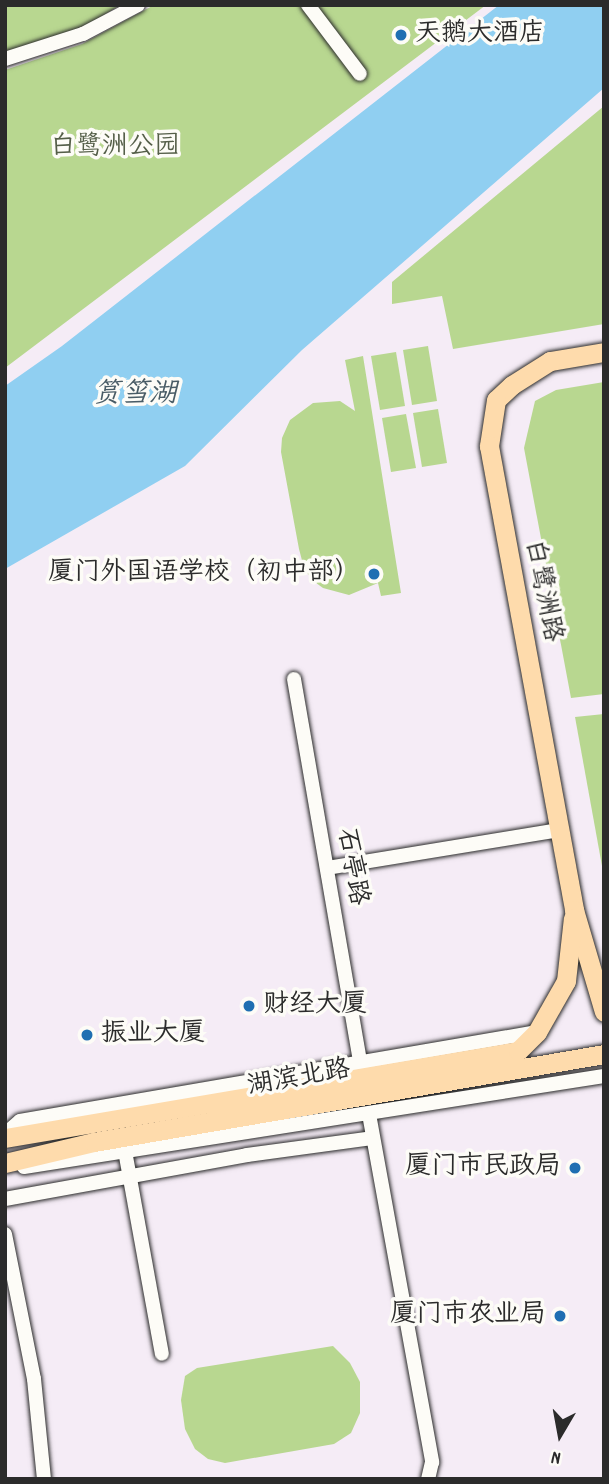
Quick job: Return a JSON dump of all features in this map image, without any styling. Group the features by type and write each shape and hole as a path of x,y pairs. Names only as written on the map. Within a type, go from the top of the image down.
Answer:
{"main road":[{"name":"白鹭洲路","path":"604,352 550,362 512,385 496,400 489,446 574,910 604,1012"},
{"name":"白鹭洲路","path":"518,1051 537,1032 566,981 574,910"},
{"name":"湖滨北路","path":"5,1136 518,1051"},
{"name":"湖滨北路","path":"5,1163 94,1142 604,1054"}],"street":[{"path":"5,59 83,34 138,5"},
{"path":"308,5 360,74"},
{"name":"石亭路","path":"295,679 360,1062"},
{"path":"327,868 560,830"},
{"path":"5,1136 20,1121 537,1032"},
{"path":"5,1170 604,1076"},
{"path":"369,1114 432,1462 428,1479"},
{"path":"5,1199 247,1155 372,1138"},
{"path":"125,1151 162,1354"},
{"path":"5,1234 34,1379 44,1479"}],"green space":[{"path":"5,5 120,5 83,28 5,53"},
{"name":"白鹭洲公园","path":"154,5 486,5 5,368 5,70 82,44"},
{"path":"604,106 604,324 453,349 442,296 392,304 392,282"},
{"path":"428,346 437,401 412,405 403,350"},
{"path":"396,352 405,406 380,410 371,356"},
{"path":"363,356 401,593 381,596 378,583 349,595 323,588 312,580 304,568 299,549 281,452 282,438 290,420 313,403 340,401 355,411 345,360"},
{"path":"604,382 604,694 571,698 524,448 535,401 556,390"},
{"path":"438,409 447,463 422,467 413,413"},
{"path":"406,414 416,468 391,472 382,418"},
{"path":"604,714 604,877 575,717"},
{"path":"333,1346 350,1363 360,1382 360,1413 351,1433 334,1444 225,1463 208,1459 195,1449 185,1429 181,1400 185,1376 197,1368"}],"water":[{"name":"筼筜湖","path":"499,5 604,5 604,88 302,350 185,466 5,569 5,386 62,346"}],"place":[{"name":"天鹅大酒店","path":"401,35"},
{"name":"厦门外国语学校（初中部）","path":"374,574"},
{"name":"财经大厦","path":"249,1006"},
{"name":"振业大厦","path":"87,1035"},
{"name":"厦门市民政局","path":"575,1168"},
{"name":"厦门市农业局","path":"560,1316"}]}
